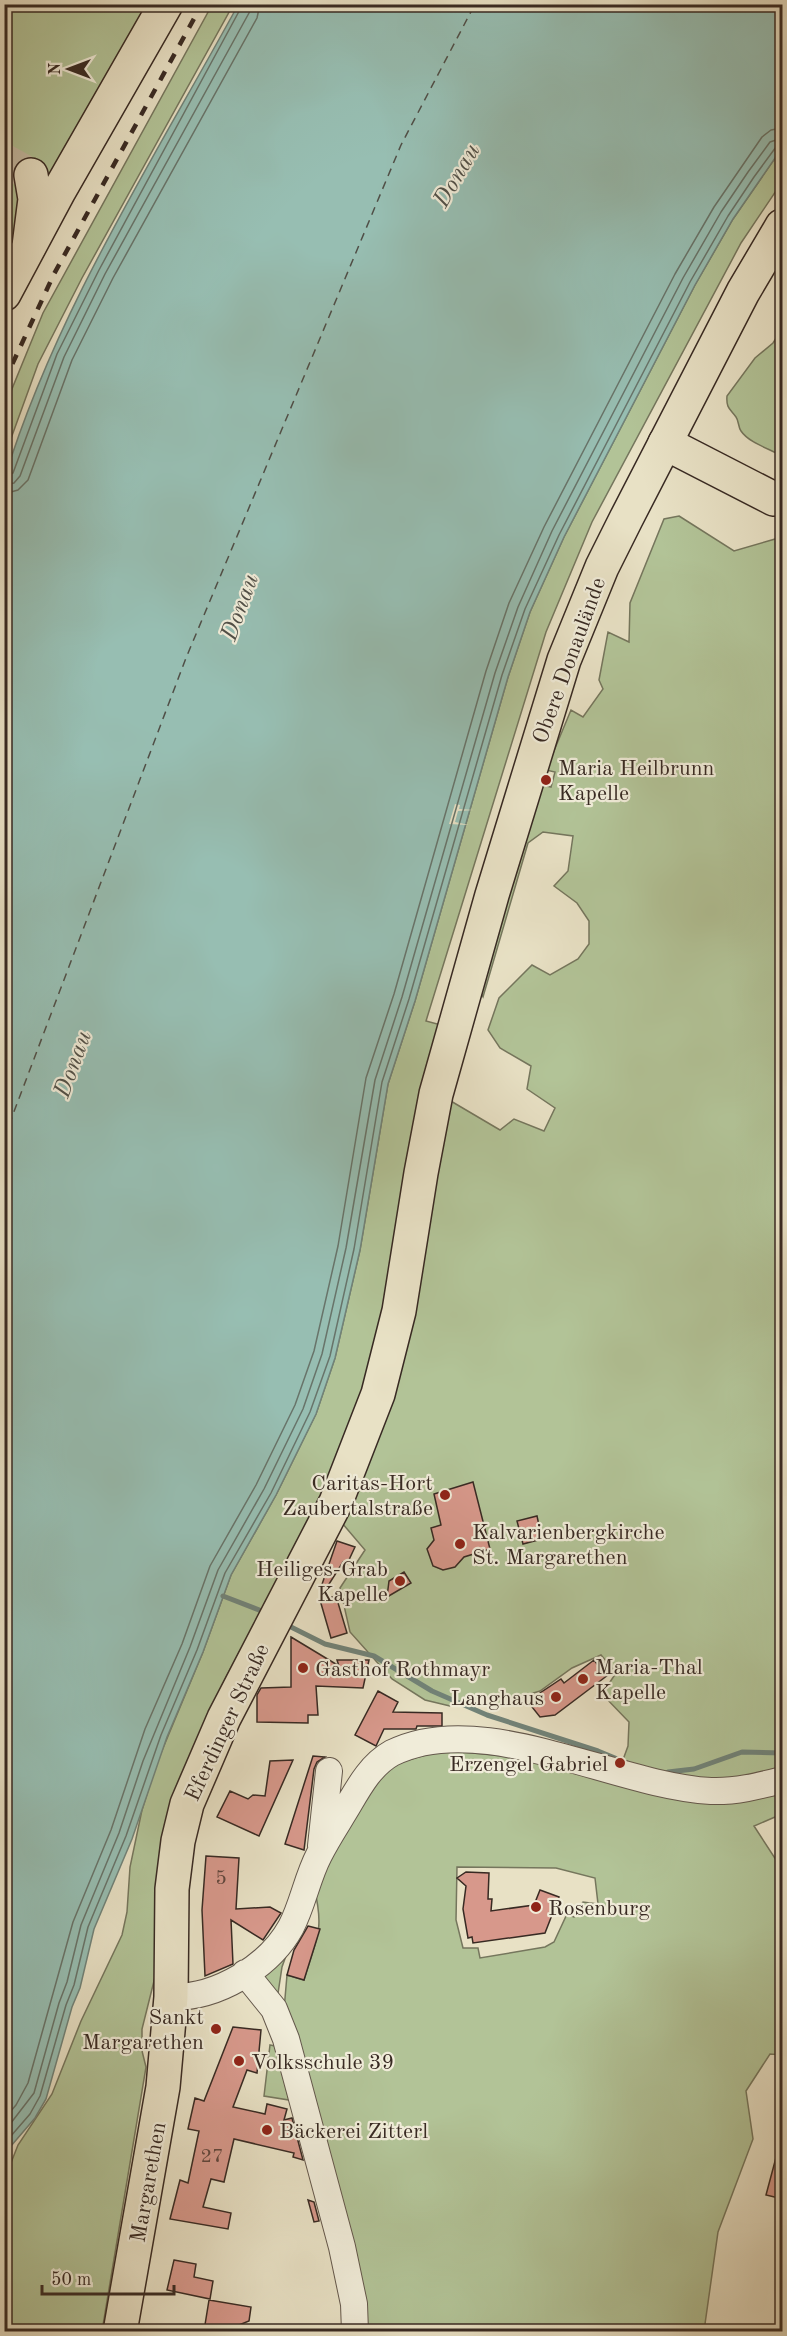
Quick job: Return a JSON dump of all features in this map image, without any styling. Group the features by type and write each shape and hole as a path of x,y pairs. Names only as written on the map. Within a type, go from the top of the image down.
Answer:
{"main road":[{"path":"4,294 59,191 166,4"},
{"path":"29,246 35,199 27,173 59,191"},
{"name":"Obere Donaulände","path":"417,1196 426,1139 447,1054 564,660 602,567 743,292 783,226"},
{"path":"665,443 774,499"},
{"name":"Eferdinger Straße","path":"166,2068 171,1997 172,1889 178,1841 186,1804 212,1743 339,1494 375,1401 399,1311 417,1196"},
{"name":"Margarethen","path":"120,2331 166,2068"}],"street":[{"path":"171,1997 206,1993 245,1973 265,1958 290,1927 322,1849 361,1784 375,1766 396,1751 433,1742 463,1740 504,1743 627,1777 699,1791 739,1790 783,1780"},
{"path":"322,1849 321,1827 329,1770"},
{"path":"245,1973 274,2009 282,2026 342,2247 353,2294 355,2331"}],"green space":[{"path":"5,5 147,5 5,261"},
{"path":"212,5 233,5 82,278 38,364 5,455 5,406 43,313"},
{"path":"782,148 782,182 741,243 592,522 546,632 426,1021 441,1025 378,1353 342,1460 226,1677 188,1769 159,1961 142,2029 142,2051 146,2067 102,2331 5,2332 5,2178 18,2145 52,2094 81,2021 122,1935 127,1912 130,1867 142,1810 156,1765 203,1652 231,1575 276,1495 316,1414 335,1358 360,1250 388,1084 415,1001 508,677 530,612 564,537 695,285 733,219"},
{"path":"782,329 782,456 745,435 729,408 727,396 755,358 773,343"},
{"path":"679,516 734,551 775,539 782,531 782,1814 754,1826 782,1869 782,2055 770,2054 746,2091 753,2139 718,2232 704,2331 368,2331 364,2297 284,2010 287,1975 304,1980 318,1935 319,1915 314,1887 370,1786 394,1764 443,1750 620,1768 628,1746 629,1722 602,1694 616,1673 601,1655 572,1668 540,1691 498,1704 450,1706 425,1700 392,1679 350,1632 340,1588 365,1550 342,1523 444,1097 500,1130 514,1119 544,1131 555,1108 527,1089 531,1066 500,1048 488,1030 499,998 532,965 550,975 578,959 589,944 589,921 577,903 554,886 568,871 573,836 543,832 528,843 483,997 475,984 538,784 551,787 555,772 546,770 571,710 583,717 603,689 599,680 608,632 629,642 630,603 664,519","holes":["457,1867 556,1868 595,1878 598,1904 583,1902 574,1917 567,1914 554,1942 545,1947 480,1958 478,1948 463,1948 456,1920"]},
{"path":"291,1942 282,1967 277,2000 261,1976"},
{"path":"270,2045 275,2046 289,2100 264,2096"}],"water":[{"name":"Donau","path":"238,5 782,5 782,148 733,219 695,285 564,537 530,612 508,677 415,1001 388,1084 360,1250 335,1358 316,1414 276,1495 231,1575 203,1652 167,1737 132,1839 94,1929 80,1988 72,2007 46,2099 35,2118 5,2153 4,480 26,417 79,296 109,236"}],"pier":[{"path":"455,804 460,805 459,809 474,810 458,811 455,822 469,825 449,824"}],"building":[{"path":"473,1482 490,1549 464,1557 455,1567 443,1570 433,1566 427,1549 434,1540 431,1528 441,1525 434,1494"},
{"path":"537,1516 542,1539 523,1544 517,1521"},
{"path":"337,1541 355,1547 347,1564 343,1562 324,1592 320,1590"},
{"name":"Heiliges-Grab Kapelle","path":"404,1572 411,1583 387,1597 389,1581"},
{"path":"336,1596 347,1633 331,1638 320,1600"},
{"name":"Gasthof Rothmayr","path":"291,1637 339,1666 337,1660 369,1660 363,1688 316,1686 318,1715 308,1715 308,1723 257,1722 257,1695 261,1688 291,1687"},
{"path":"594,1660 597,1664 602,1660 612,1672 555,1715 540,1717 532,1707 537,1695 561,1679 564,1683"},
{"path":"378,1691 398,1702 393,1712 442,1713 442,1726 384,1729 376,1746 355,1735"},
{"path":"313,1756 325,1757 317,1762 314,1769 304,1850 285,1844"},
{"path":"293,1760 259,1836 217,1817 230,1791 248,1799 253,1795 265,1796 270,1761"},
{"path":"206,1856 239,1858 236,1909 270,1907 281,1913 263,1940 231,1920 233,1964 205,1976 202,1910"},
{"name":"Rosenburg","path":"466,1872 489,1873 488,1899 492,1899 491,1911 534,1905 540,1890 559,1897 545,1933 473,1943 472,1937 468,1938 463,1909 466,1886 457,1878"},
{"path":"308,1926 320,1929 304,1980 287,1975 294,1950"},
{"path":"233,2027 261,2030 257,2073 247,2070 233,2107 265,2114 267,2104 287,2109 284,2120 292,2118 303,2160 293,2157 294,2153 234,2139 224,2182 211,2179 203,2207 231,2213 228,2229 170,2219 180,2180 188,2183 199,2131 188,2129 195,2098 204,2101"},
{"path":"778,2150 783,2150 783,2199 766,2195"},
{"path":"308,2200 314,2202 319,2221 314,2222"},
{"path":"174,2260 196,2264 194,2277 213,2281 210,2299 167,2290"},
{"path":"209,2300 251,2307 249,2321 224,2331 204,2331"}],"waterway":[{"path":"223,1596 267,1613"},
{"path":"285,1624 325,1644 374,1656 432,1691 487,1715 598,1751 627,1763"},
{"path":"668,1772 694,1769 742,1752 782,1753"}],"ferry route":[{"path":"4,1138 186,658 401,145 475,4"}],"tunnel":[{"path":"4,160 24,171"}],"railway":[{"path":"4,382 54,274 202,4"}],"place":[{"name":"Maria Heilbrunn Kapelle","path":"546,780"},
{"name":"Caritas-Hort Zaubertalstraße","path":"445,1495"},
{"name":"Kalvarienbergkirche St. Margarethen","path":"460,1544"},
{"name":"Heiliges-Grab Kapelle","path":"400,1581"},
{"name":"Gasthof Rothmayr","path":"303,1668"},
{"name":"Maria-Thal Kapelle","path":"583,1679"},
{"name":"Langhaus","path":"556,1697"},
{"name":"Erzengel Gabriel","path":"620,1763"},
{"name":"Rosenburg","path":"536,1907"},
{"name":"Sankt Margarethen","path":"216,2029"},
{"name":"Volksschule 39","path":"239,2061"},
{"name":"Bäckerei Zitterl","path":"267,2130"}]}
